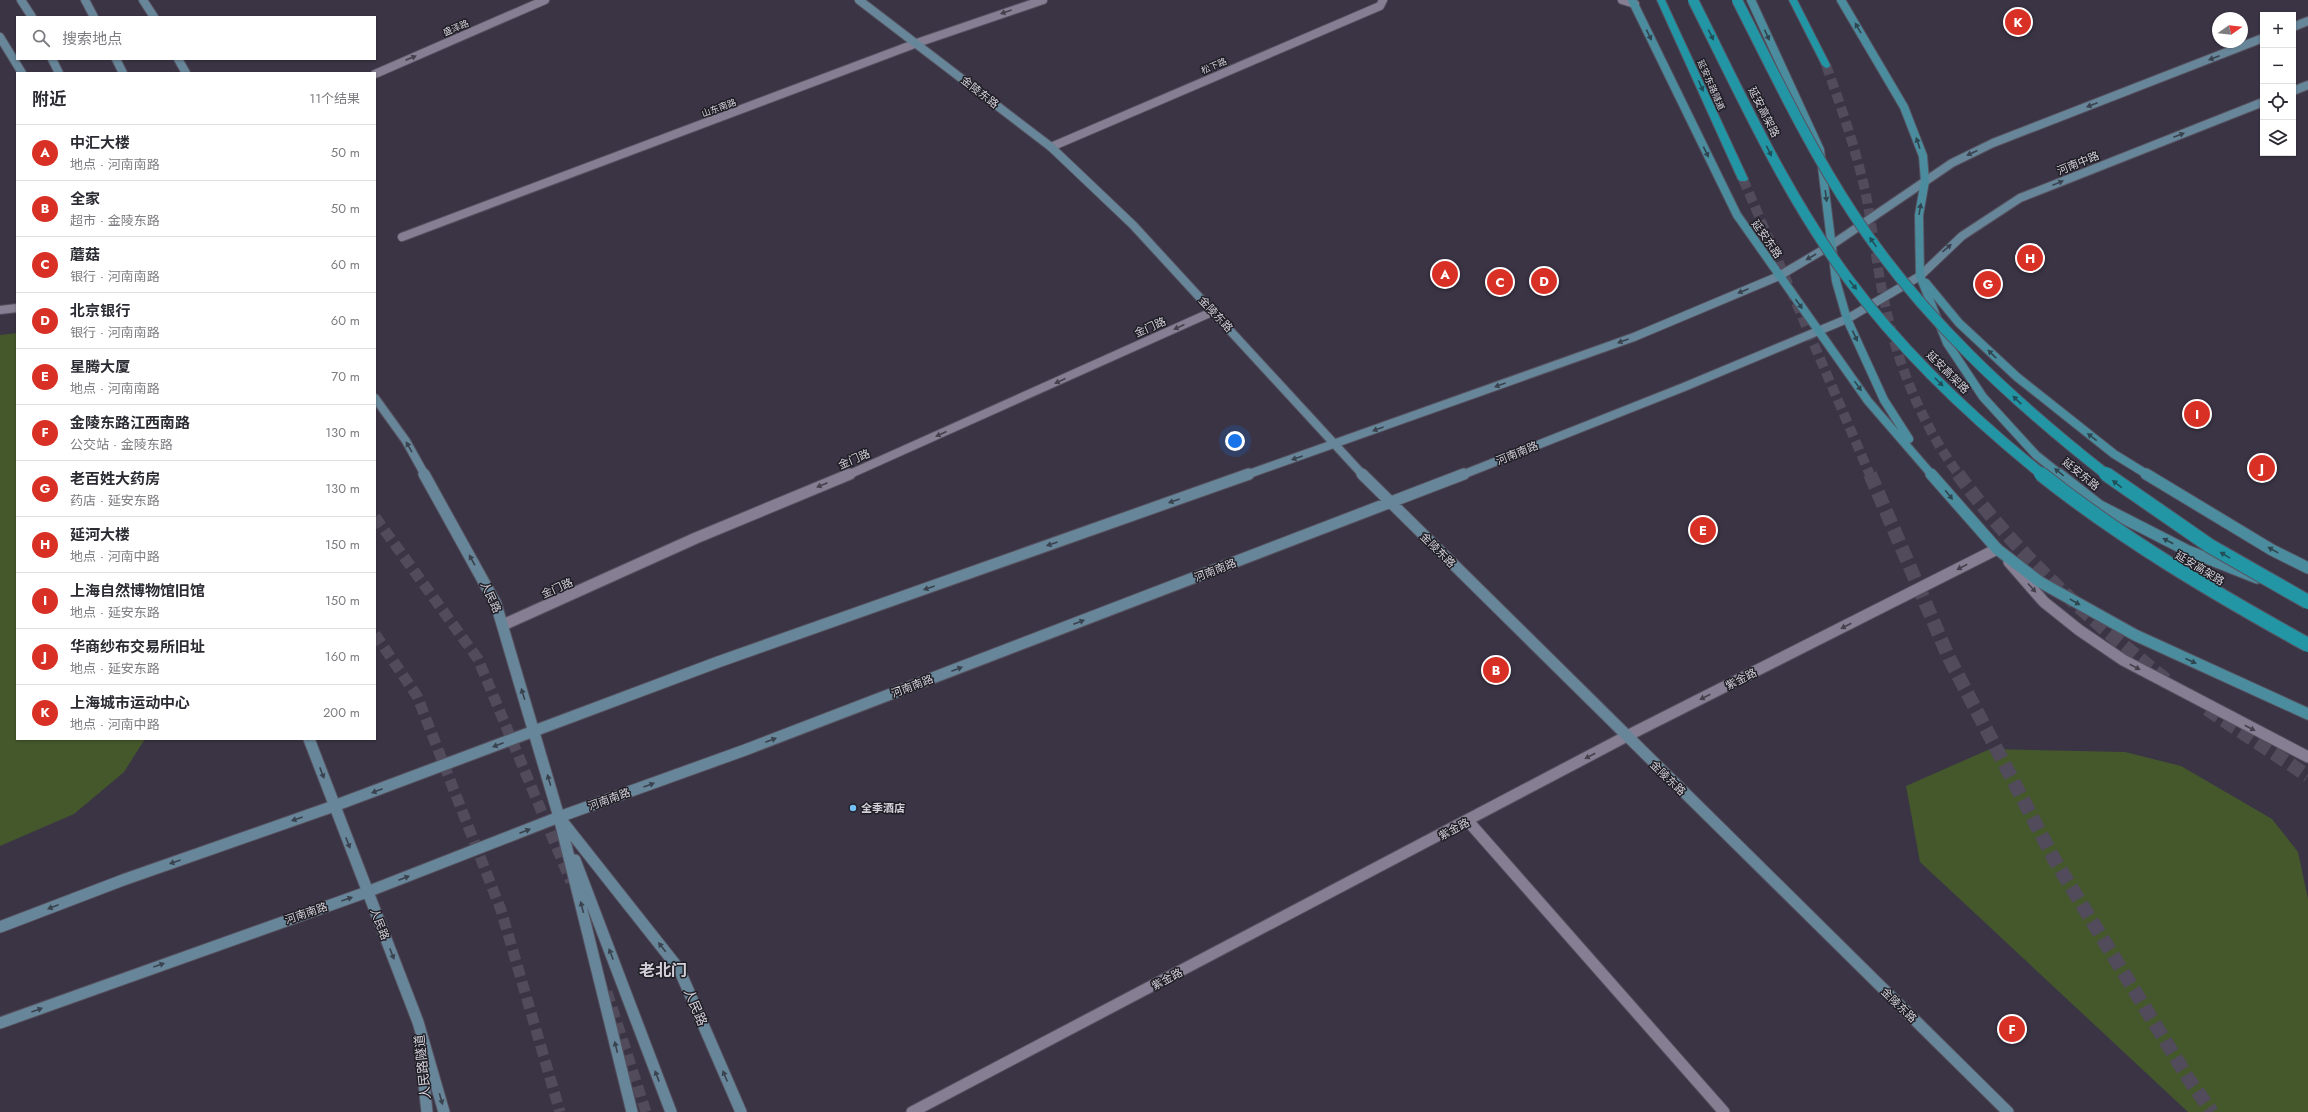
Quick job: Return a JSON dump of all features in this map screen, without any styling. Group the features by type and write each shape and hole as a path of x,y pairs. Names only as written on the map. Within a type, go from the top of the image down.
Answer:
{"highway":[{"name":"延安东路隧道","path":"1661,0 1743,179"},
{"name":"延安高架路","path":"1693,0 1774,162 1796,198 1849,280 1911,354 1980,422 2058,487 2127,538 2202,585 2308,645"},
{"path":"1737,0 1830,178 1875,245 1921,301 1980,364 2037,419 2138,500 2257,574 2308,600"},
{"path":"1793,0 1826,65"}],"main road":[{"path":"21,0 31,16"},
{"path":"85,0 93,16"},
{"path":"143,0 153,16"},
{"name":"金陵东路","path":"858,0 1051,147 1133,225 1214,311 1334,445 1390,503 1625,737 2008,1112"},
{"name":"延安东路","path":"1751,0 1820,150 1833,244 1836,281 1847,319 1884,400 1925,465"},
{"name":"延安东路","path":"1841,0 1904,107 1923,156 1925,181 1919,215 1920,276 1946,344 1983,397 2036,455 2100,506 2186,550 2308,600"},
{"name":"延安东路","path":"1634,2 1737,215 1868,401 1925,465 1959,508 1997,549 2040,582 2135,635 2308,714"},
{"path":"2296,26 2308,21"},
{"path":"0,38 21,72"},
{"path":"0,927 123,880 334,806 726,660 1334,445 1634,337 1779,276 1833,244 1952,163 1993,143 2260,39"},
{"path":"52,60 58,72"},
{"path":"116,60 122,72"},
{"path":"179,60 185,72"},
{"path":"2296,90 2308,85"},
{"name":"河南中路","path":"1847,319 1920,276 1962,236 2020,198 2260,103"},
{"path":"1920,276 1959,323 2017,377 2114,454 2272,550 2308,568"},
{"name":"河南南路","path":"0,1023 130,975 367,892 559,818 745,750 1390,503 1819,332 1847,319"},
{"name":"人民路","path":"376,399 406,442 496,604 535,731 559,818 632,1112"},
{"name":"人民路","path":"308,740 418,1022 444,1112"},
{"path":"559,818 671,1112"},
{"name":"人民路","path":"559,818 680,969 741,1112"},
{"name":"人民路隧道","path":"418,1022 427,1112"}],"street":[{"name":"盛泽路","path":"376,74 545,0"},
{"name":"山东南路","path":"402,237 879,59 916,43 1043,0"},
{"name":"松下路","path":"1051,147 1380,6 1383,0"},
{"path":"1622,0 1634,2"},
{"path":"0,310 16,308"},
{"name":"金门路","path":"502,625 696,538 888,458 1214,311"},
{"path":"1997,549 2044,602 2079,630 2111,652 2175,688 2308,757"},
{"name":"紫金路","path":"912,1112 1468,821 1625,737 1997,549"},
{"path":"1468,821 1724,1112"}],"green space":[{"path":"16,333 16,740 144,740 124,772 74,814 0,846 0,335"},
{"path":"1990,749 2125,752 2181,766 2272,819 2298,852 2308,899 2308,1112 2188,1112 1920,862 1906,786"}],"tunnel":[{"path":"1826,65 1857,158 1868,205 1883,294 1891,331 1905,375 1934,437 1959,475"},
{"path":"1743,179 1870,475"},
{"path":"1870,474 1949,658 2054,859 2188,1078 2212,1112"},
{"path":"1958,474 2005,532 2055,584 2081,609 2166,680"},
{"path":"376,518 478,659 571,882"},
{"path":"376,635 417,696 501,910 560,1112"},
{"path":"2207,709 2308,776"},
{"path":"607,992 646,1112"}],"place":[{"name":"上海城市运动中心","path":"2018,22"},
{"name":"延河大楼","path":"2030,258"},
{"name":"中汇大楼","path":"1445,274"},
{"name":"北京银行","path":"1544,281"},
{"name":"蘑菇","path":"1500,282"},
{"name":"老百姓大药房","path":"1988,284"},
{"name":"上海自然博物馆旧馆","path":"2197,414"},
{"name":"华商纱布交易所旧址","path":"2262,468"},
{"name":"星腾大厦","path":"1703,530"},
{"name":"全家","path":"1496,670"},
{"name":"全季酒店","path":"853,808"},
{"name":"金陵东路江西南路","path":"2012,1029"}],"district":[{"name":"老北门","path":"663,970"}]}
